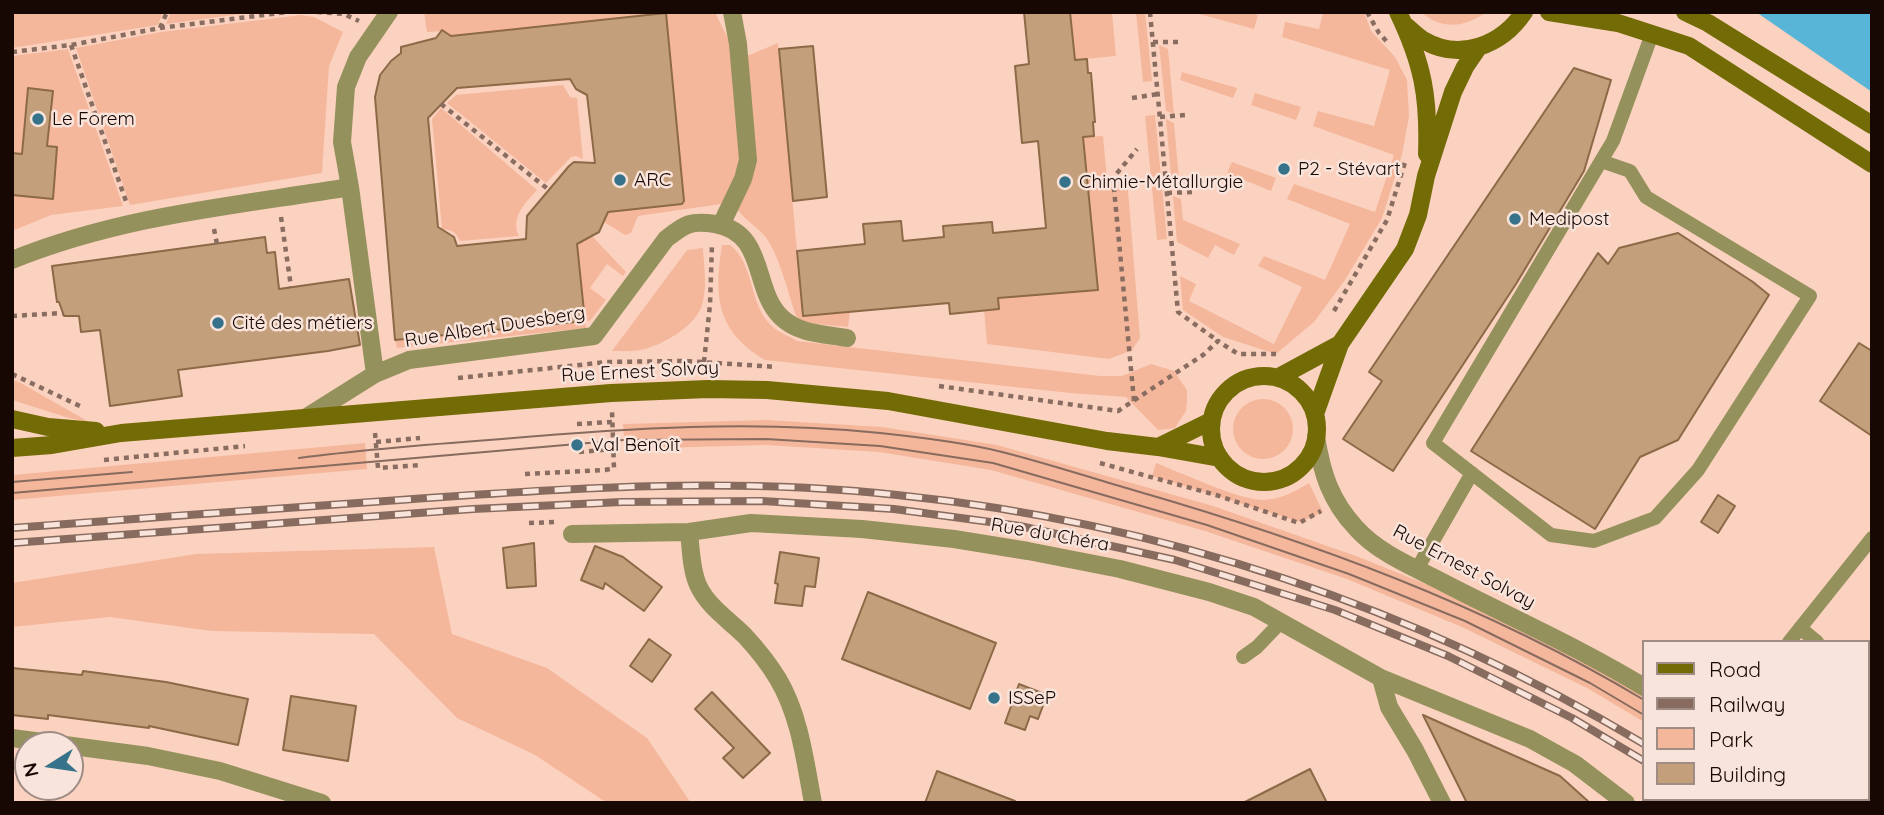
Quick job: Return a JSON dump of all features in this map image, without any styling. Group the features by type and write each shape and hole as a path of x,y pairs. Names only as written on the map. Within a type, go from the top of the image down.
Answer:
{"street":[{"path":"375,374 342,142 346,87 358,57 389,12"},
{"path":"732,12 738,44 748,160 743,179 721,225 743,236 754,255 772,308 783,320 799,330 848,338"},
{"path":"1400,18 1424,41 1452,50 1478,48 1494,42 1515,26 1524,12"},
{"path":"1549,12 1618,23 1689,46 1872,164"},
{"path":"1685,12 1708,23 1872,125"},
{"path":"1400,18 1418,55 1425,87 1428,119 1426,176"},
{"path":"1315,414 1299,388 1290,381 1279,377 1253,378 1230,389 1221,398 1211,421 1214,447 1220,458 1238,475 1262,482 1275,481 1298,470 1306,460 1316,437 1315,414 1340,344 1405,249 1418,215 1426,176 1452,92 1478,48"},
{"path":"12,260 44,247 132,221 350,187"},
{"name":"Rue Albert Duesberg","path":"305,418 375,374 409,360 594,336 666,239 681,227 696,221 721,225"},
{"path":"1279,377 1340,344"},
{"name":"Rue Ernest Solvay","path":"12,448 121,433 641,391 767,390 888,401 1107,441 1220,458"},
{"name":"Rue Ernest Solvay","path":"12,419 48,427 121,433"},
{"path":"1158,447 1211,421"},
{"name":"Rue Ernest Solvay","path":"1316,437 1325,482 1356,528 1375,545 1601,661 1643,686"},
{"name":"Rue du Chéra","path":"572,534 689,532 751,523 862,529 954,539 1119,569 1254,607 1381,678 1530,739 1575,764 1626,803"},
{"path":"689,532 693,568 706,600 745,636 763,657 788,698 797,723 813,803"},
{"path":"1381,678 1389,707 1443,803"},
{"path":"12,738 148,756 220,772 322,803"}],"lane":[{"path":"1601,161 1630,171 1646,197 1810,296 1698,470 1655,518 1594,541 1551,535 1433,443 1601,161 1613,141 1652,34"},
{"path":"1418,569 1472,473"},
{"path":"1791,640 1872,538"},
{"path":"1243,657 1257,647 1280,622"},
{"path":"1800,628 1815,640"}],"path":[{"path":"160,29 167,12"},
{"path":"12,52 288,12"},
{"path":"317,12 344,14 376,29"},
{"path":"1150,12 1178,312 1218,341"},
{"path":"1367,12 1379,33 1393,48"},
{"path":"1153,42 1181,42"},
{"path":"71,45 132,221"},
{"path":"1132,98 1158,94"},
{"path":"441,104 549,190"},
{"path":"1160,117 1185,115"},
{"path":"1134,401 1113,178 1137,149"},
{"path":"1328,322 1387,220 1407,158"},
{"path":"1167,193 1193,192"},
{"path":"278,199 291,287"},
{"path":"704,362 710,305 712,242 721,225"},
{"path":"12,316 63,313"},
{"path":"612,409 621,409"},
{"path":"577,424 612,422"},
{"path":"376,442 420,438"},
{"path":"525,474 614,468 614,449 579,452"},
{"path":"1098,463 1216,495 1299,523 1337,503"},
{"path":"378,468 422,464"}],"green space":[{"path":"12,12 163,12 158,25 12,48"},
{"path":"171,12 257,12 166,24"},
{"path":"424,12 715,12 731,45 741,157 737,173 721,204 638,216 631,233 625,235 604,222 602,213 682,204 684,200 665,15 448,36 444,31 427,32"},
{"path":"1070,12 1112,12 1116,56 1075,60"},
{"path":"1136,12 1145,12 1152,81 1143,82"},
{"path":"1192,12 1246,12 1258,15 1254,29"},
{"path":"1323,12 1364,12 1371,31 1395,57 1407,80 1409,116 1402,155 1382,218 1345,280 1314,322 1276,354 1223,337 1183,310 1180,276 1196,284 1189,301 1274,344 1302,287 1258,266 1264,256 1325,280 1350,224 1287,199 1294,184 1375,212 1394,155 1313,126 1318,111 1374,126 1390,70 1282,37 1285,22 1319,29"},
{"path":"1421,12 1487,12 1471,21 1454,25 1437,22"},
{"path":"301,15 314,17 343,32 329,66 322,173 130,205 76,48 161,32"},
{"path":"778,43 803,316 850,312 848,327 805,323 796,316 781,268 769,242 738,210 747,56"},
{"path":"1159,45 1168,49 1174,114 1166,111"},
{"path":"68,49 123,206 51,215 12,231 12,195 53,198 57,147 47,146 53,91 28,88 22,154 12,153 12,56"},
{"path":"1182,72 1237,88 1233,98 1180,80"},
{"path":"563,85 570,97 577,98 583,159 571,157 546,183 447,103 456,95"},
{"path":"1255,93 1301,107 1296,120 1251,105"},
{"path":"441,108 537,190 518,217 516,223 519,236 460,241 453,232 442,229 432,119"},
{"path":"1155,115 1167,239 1157,240 1145,116"},
{"path":"1166,119 1174,123 1180,191 1172,188"},
{"path":"1103,136 1107,179 1127,178 1140,338 1132,350 1109,359 987,344 984,310 998,298 1098,289 1083,137"},
{"path":"1232,162 1276,178 1271,191 1227,173"},
{"path":"1173,196 1181,199 1183,220 1240,244 1234,255 1215,245 1208,258 1177,242"},
{"path":"593,237 626,272 623,276 607,264 590,288 606,300 590,321 585,321 577,241"},
{"path":"722,245 730,245 744,263 765,318 775,329 797,341 1100,376 1122,376 1151,364 1174,371 1187,390 1186,411 1175,428 1158,430 1126,397 765,360 736,337 722,311 718,280"},
{"path":"703,248 704,294 701,308 691,322 669,339 645,349 612,351 687,250"},
{"path":"585,321 586,328 397,348 395,340"},
{"path":"12,380 19,382 89,422 12,400"},
{"path":"1263,399 1284,408 1293,429 1284,450 1263,459 1242,450 1233,429 1242,408"},
{"path":"767,420 882,427 997,445 1213,506 1356,556 1473,603 1643,692 1643,721 1587,688 1462,627 1347,579 1205,531 991,470 879,452 766,445 625,449 623,424"},
{"path":"365,443 367,469 12,500 12,475"},
{"path":"1156,463 1253,499 1282,497 1309,483 1323,512 1300,522 1152,476"},
{"path":"434,547 452,634 547,668 647,738 691,803 607,803 535,755 457,718 374,634 211,631 110,617 12,627 12,583 196,554"}],"water":[{"path":"1756,12 1872,12 1872,92"}],"building":[{"name":"Chimie-Métallurgie","path":"1024,12 1070,12 1075,60 1087,59 1088,73 1091,73 1094,136 1083,137 1098,290 998,298 999,309 950,314 949,303 803,316 797,251 865,244 863,224 901,221 903,241 944,237 943,226 992,222 993,233 1046,228 1038,141 1022,143 1015,66 1029,64"},
{"name":"ARC","path":"666,13 684,201 682,204 608,212 599,232 577,244 585,321 395,340 375,97 380,75 401,53 401,47 436,38 442,30 451,36","holes":["570,79 576,89 587,95 595,163 574,162 569,166 527,216 526,239 457,246 454,237 438,227 428,118 457,88"]},
{"path":"813,46 827,197 793,201 779,49"},
{"name":"Medipost","path":"1574,68 1611,80 1584,171 1516,284 1393,471 1343,439 1382,381 1369,372"},
{"name":"Le Forem","path":"28,88 53,91 47,146 57,147 53,199 12,195 12,153 22,154"},
{"path":"1678,233 1769,295 1678,440 1640,457 1595,529 1471,451 1598,253 1608,264 1619,248"},
{"name":"Cité des métiers","path":"265,237 267,253 275,252 279,289 349,279 360,345 178,370 182,396 110,406 100,330 81,332 79,316 64,316 57,302 52,266"},
{"path":"1859,343 1872,351 1872,436 1820,401"},
{"path":"1718,495 1735,506 1718,533 1701,522"},
{"path":"534,543 536,586 507,588 503,548"},
{"path":"595,546 623,557 662,587 644,611 605,583 603,589 581,580"},
{"path":"780,552 819,558 815,587 805,586 802,606 775,603"},
{"name":"ISSeP","path":"868,592 996,643 970,709 842,659"},
{"path":"649,639 671,655 652,682 630,666"},
{"path":"12,668 82,675 83,671 166,682 248,699 238,745 149,726 48,715 48,719 12,715"},
{"path":"1019,684 1047,695 1038,719 1030,716 1025,730 1005,723"},
{"path":"712,692 770,753 743,778 723,758 734,748 695,709"},
{"path":"291,696 356,706 348,761 283,750"},
{"path":"1423,715 1560,776 1590,803 1467,803"},
{"path":"1310,769 1327,803 1243,803"},
{"path":"937,771 1015,801 1015,803 925,803"}],"tram line":[{"path":"299,458 549,435 738,426 833,429 969,445 1032,460 1199,510 1396,578 1522,634 1643,699"},
{"path":"12,493 623,440 766,439 880,446 993,463 1207,525 1349,574 1465,621 1590,683 1643,714"},
{"path":"12,482 132,472"}],"railway":[{"path":"12,528 462,496 648,486 773,486 897,495 996,508 1093,526 1190,550 1284,579 1377,613 1469,652 1558,695 1643,743"},
{"path":"12,543 473,509 622,502 762,501 894,509 1020,526 1175,560 1335,610 1448,656 1572,718 1643,760"}],"place":[{"name":"Le Forem","path":"38,119"},
{"name":"P2 - Stévart","path":"1284,169"},
{"name":"ARC","path":"620,180"},
{"name":"Chimie-Métallurgie","path":"1065,182"},
{"name":"Medipost","path":"1515,219"},
{"name":"Cité des métiers","path":"218,323"},
{"name":"Val Benoît","path":"577,445"},
{"name":"ISSeP","path":"994,698"}]}
